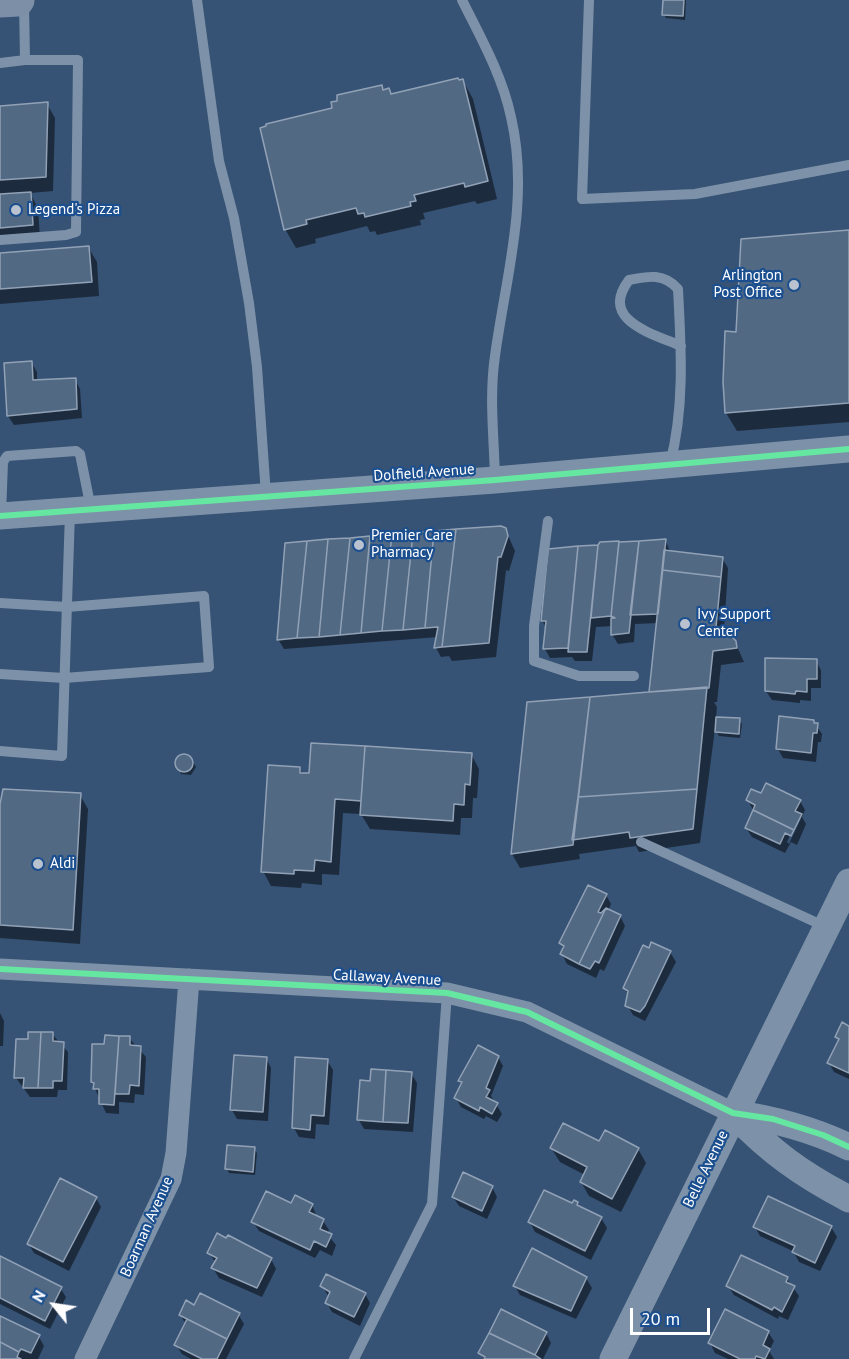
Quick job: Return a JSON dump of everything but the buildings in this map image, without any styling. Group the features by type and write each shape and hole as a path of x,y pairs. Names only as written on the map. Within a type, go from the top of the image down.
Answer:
{"main road":[{"path":"0,1 18,0"}],"street":[{"name":"Dolfield Avenue","path":"1,516 495,480 849,450"},
{"name":"Belle Avenue","path":"613,1359 849,882"},
{"name":"Callaway Avenue","path":"0,969 447,993 527,1012 733,1113 773,1119 823,1135 849,1147"},
{"name":"Boarman Avenue","path":"85,1359 171,1179 176,1153 189,980"},
{"name":"Callaway Avenue","path":"733,1113 762,1143 805,1176 849,1199"}],"lane":[{"path":"24,0 25,60"},
{"path":"197,0 219,161 234,218 249,303 257,368 266,495"},
{"path":"462,0 492,58 511,117 517,162 519,201 516,243 493,379 495,480"},
{"path":"589,0 582,199 695,194 849,165"},
{"path":"0,63 25,60 78,60 76,232 66,236 0,240"},
{"path":"670,465 677,437 681,346 678,289 663,277 652,276 629,280 620,291 618,304 624,315 637,327 681,346"},
{"path":"0,752 62,756 67,607 81,510 80,454 76,451 7,456 3,462 1,516"},
{"path":"548,520 534,626 534,661 579,676 634,676"},
{"path":"0,603 67,607 204,596 209,668 64,678 0,674"},
{"path":"641,842 826,927"},
{"path":"354,1359 432,1203 447,993"}],"cycle path":[{"path":"0,516 495,480 849,449"},
{"path":"0,969 447,993 527,1012 733,1113 773,1119 823,1135 849,1147"}],"place":[{"name":"Legend's Pizza","path":"16,210"},
{"name":"Arlington Post Office","path":"794,285"},
{"name":"Premier Care Pharmacy","path":"359,545"},
{"name":"Ivy Support Center","path":"685,624"},
{"name":"Aldi","path":"38,864"}]}
